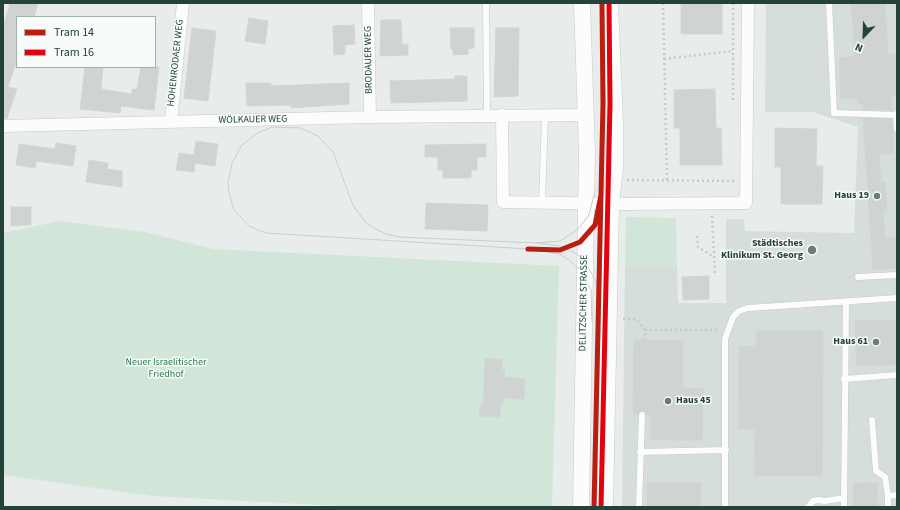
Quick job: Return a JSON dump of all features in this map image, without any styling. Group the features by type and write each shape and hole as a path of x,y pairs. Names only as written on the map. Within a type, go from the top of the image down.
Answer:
{"main road":[{"name":"DELITZSCHER STRASSE","path":"581,507 586,203 586,114 582,3"},
{"path":"604,507 611,204 615,171 615,123 610,3"}],"street":[{"name":"HOHENRODAER WEG","path":"171,122 183,3"},
{"name":"BRODAUER WEG","path":"368,3 370,117"},
{"path":"502,116 502,202 611,204 746,203 748,3"},
{"name":"WÖLKAUER WEG","path":"3,126 370,117 487,115 545,116 586,114"}],"lane":[{"path":"486,3 487,115"},
{"path":"830,3 834,113 896,115 897,129"},
{"path":"542,203 545,116"},
{"path":"858,277 897,275"},
{"path":"724,507 726,450 725,339 733,317 739,312 748,308 897,298"},
{"path":"844,507 844,379 846,302"},
{"path":"844,379 897,375"},
{"path":"640,507 642,415"},
{"path":"872,420 876,471 885,478 888,507"},
{"path":"640,452 726,450"},
{"path":"888,496 897,495"},
{"path":"808,507 814,501 818,500 824,501 844,498"}],"path":[{"path":"663,3 667,181"},
{"path":"733,3 733,105"},
{"path":"664,59 732,51"},
{"path":"627,180 734,182 734,174"},
{"path":"711,203 715,276"},
{"path":"697,236 698,247 714,257"},
{"path":"625,319 636,319 645,330 645,340"},
{"path":"645,330 727,330"}],"shaded area":[{"name":"Städtisches Klinikum St. Georg","path":"766,3 897,3 897,507 622,507 625,267 677,267 678,303 726,303 726,219 744,219 745,231 854,233 858,127 813,112 765,112"}],"green space":[{"path":"626,217 676,218 677,267 625,267"},
{"name":"Neuer Israelitischer Friedhof","path":"60,221 145,232 213,249 559,266 552,507 356,507 152,496 3,475 3,233"}],"building":[{"path":"10,3 38,3 34,16 16,16 16,63 8,87 17,89 7,118 3,118 3,20 5,21"},
{"path":"681,3 722,3 722,34 681,34"},
{"path":"851,3 885,3 888,54 897,54 897,96 892,96 892,110 863,109 862,104 858,105 858,98 841,99 839,58 855,56"},
{"path":"249,18 268,21 265,44 245,41"},
{"path":"381,20 401,20 402,45 408,44 408,55 380,56"},
{"path":"354,25 355,44 345,45 345,54 334,55 333,26"},
{"path":"192,28 216,31 208,101 184,98"},
{"path":"450,28 474,28 474,48 468,49 468,54 453,55 453,49 451,49"},
{"path":"496,28 519,28 518,96 494,97"},
{"path":"159,67 154,110 121,106 120,113 80,109 85,68 103,68 101,89 132,94 132,89 137,89 141,68"},
{"path":"455,76 467,76 467,101 391,103 390,81 455,79"},
{"path":"246,83 271,83 271,86 349,83 349,104 291,108 291,105 247,106"},
{"path":"715,89 716,128 721,128 722,165 680,165 680,128 674,128 674,90"},
{"name":"Haus 19","path":"863,118 892,119 894,153 879,154 881,182 885,182 887,209 883,210 885,238 897,237 897,268 873,270"},
{"path":"775,128 817,129 816,166 823,166 822,204 781,204 781,167 775,167"},
{"path":"196,141 218,144 215,166 195,163 194,172 176,170 179,153 194,155"},
{"path":"56,143 76,146 73,166 36,161 35,168 16,165 19,144 55,149"},
{"path":"486,144 486,157 477,157 477,170 471,170 471,178 443,178 443,170 438,170 438,157 425,157 425,145"},
{"path":"89,160 108,163 107,169 122,171 122,187 86,182"},
{"path":"426,203 488,205 487,231 425,229"},
{"path":"11,207 31,207 31,225 11,226"},
{"path":"709,276 709,299 683,300 682,277"},
{"name":"Haus 61","path":"897,320 897,364 857,366 855,321"},
{"path":"756,331 823,331 822,476 754,475 755,429 738,429 739,346 756,346"},
{"name":"Haus 45","path":"634,340 683,340 683,388 703,388 702,440 650,440 650,415 646,415 643,411 638,414 633,414"},
{"path":"485,359 502,359 502,370 505,370 504,377 525,379 524,399 503,398 503,406 500,406 500,417 479,416 480,405 483,405"},
{"path":"647,483 701,483 701,507 647,507"},
{"path":"877,483 878,507 853,507 853,484"}],"tram line":[{"name":"14","path":"594,507 603,104 602,3"},
{"name":"16","path":"601,507 610,104 609,3"},
{"path":"528,249 266,233 249,226 234,210 228,183 232,163 241,146 256,134 272,127 300,128 318,136 333,152 353,205 366,223 386,234 399,237 537,243"},
{"path":"595,191 589,215 578,229 560,241 537,243 560,246 575,253 585,261 596,282 598,307"},
{"name":"14","path":"528,249 560,250 580,242 595,225 601,195"},
{"path":"537,250 559,254 569,260 580,270 591,290 592,322"}],"place":[{"name":"Haus 19","path":"877,196"},
{"name":"Städtisches Klinikum St. Georg","path":"812,250"},
{"name":"Haus 61","path":"876,342"},
{"name":"Haus 45","path":"668,401"}]}
